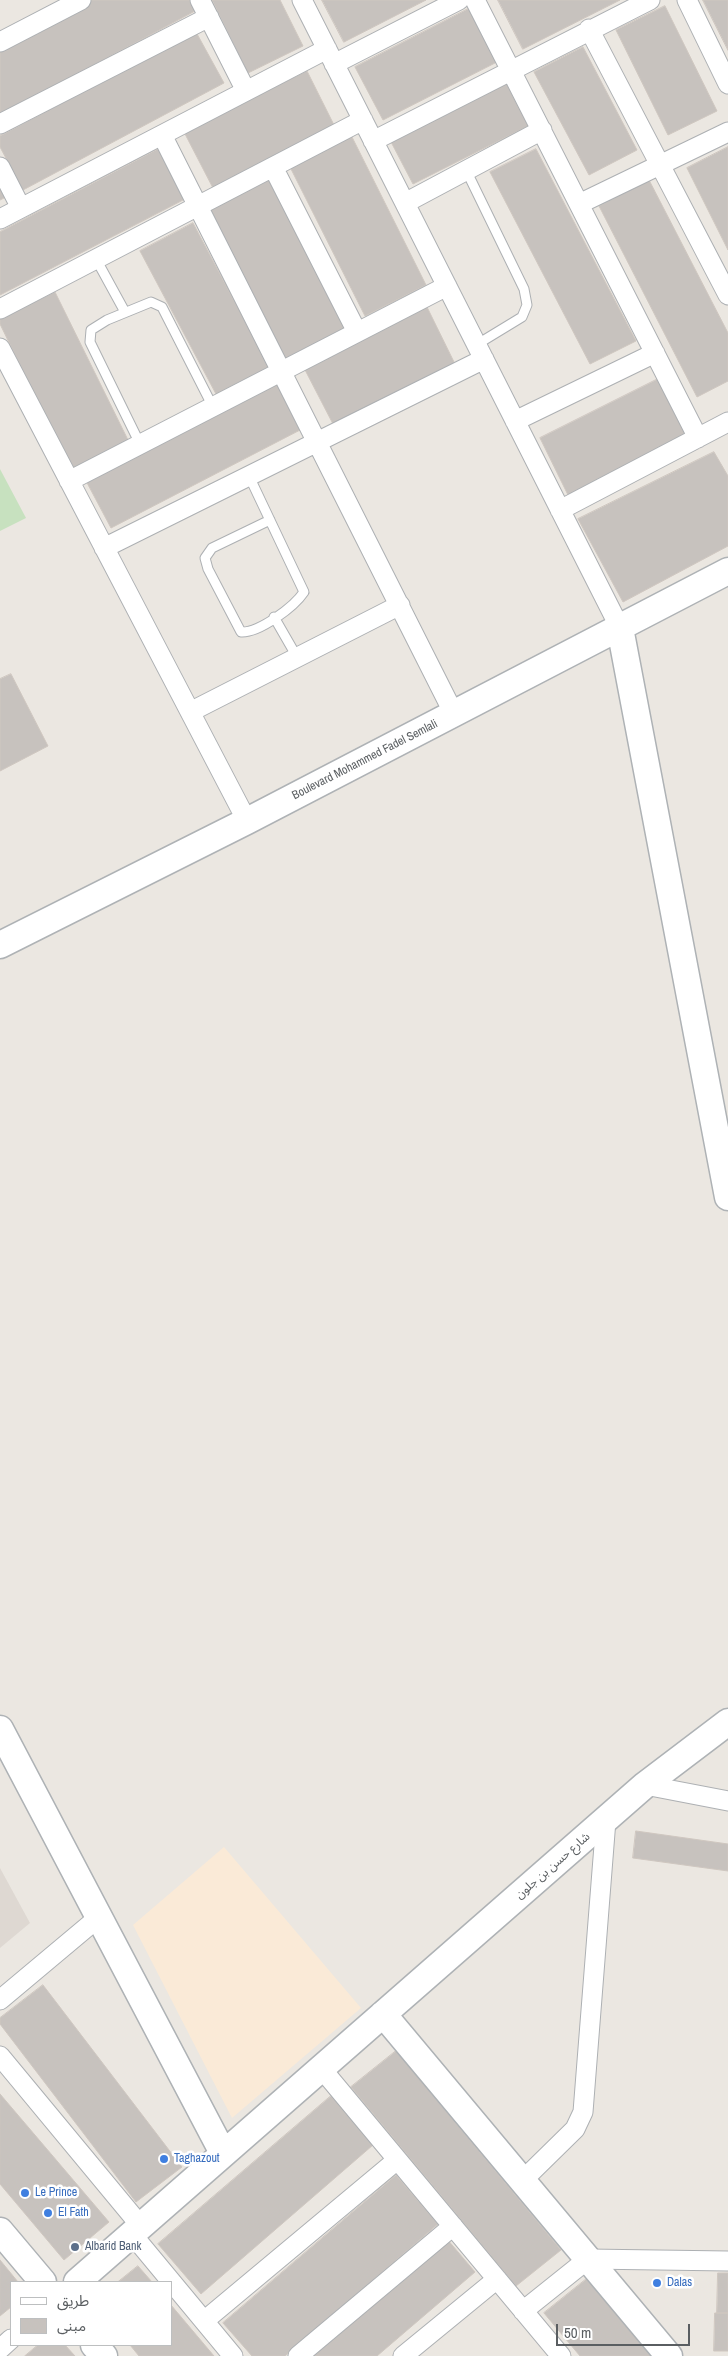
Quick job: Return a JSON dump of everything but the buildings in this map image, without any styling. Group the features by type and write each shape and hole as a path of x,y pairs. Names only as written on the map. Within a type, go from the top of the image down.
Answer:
{"street":[{"path":"0,42 62,4 81,0"},
{"path":"200,0 246,91"},
{"path":"302,0 620,628 728,1197"},
{"path":"0,219 246,91 331,57 459,0"},
{"path":"475,0 698,438"},
{"path":"373,141 650,0"},
{"path":"687,0 728,84"},
{"path":"0,124 209,17"},
{"path":"590,29 728,295"},
{"path":"0,309 363,120"},
{"path":"405,203 542,130"},
{"path":"579,204 728,132"},
{"path":"162,135 454,714"},
{"path":"0,167 22,208"},
{"path":"273,167 357,332"},
{"path":"69,480 447,286"},
{"path":"0,348 247,821"},
{"path":"104,548 317,442 480,352"},
{"path":"515,420 655,353"},
{"path":"560,510 728,422"},
{"name":"Boulevard Mohammed Fadel Semlali","path":"0,945 247,821 728,571"},
{"path":"190,712 400,605"},
{"name":"شارع حسن بن جلون","path":"78,2281 645,1785 728,1722"},
{"path":"0,1729 223,2153"},
{"path":"645,1785 728,1802"},
{"path":"522,2181 574,2129 583,2112 606,1820"},
{"path":"0,2000 99,1917"},
{"path":"383,2014 669,2356"},
{"path":"0,2056 233,2356"},
{"path":"321,2068 497,2279 555,2354"},
{"path":"204,2321 397,2160"},
{"path":"298,2356 453,2226"},
{"path":"0,2231 42,2281"},
{"path":"523,2311 588,2258 728,2261"},
{"path":"403,2356 497,2279"},
{"path":"0,2349 10,2341"},
{"path":"95,2346 104,2356"}],"lane":[{"path":"466,170 524,289 527,305 522,317 480,352"},
{"path":"96,259 125,312"},
{"path":"140,444 90,342 89,335 90,330 125,312 151,302 162,307 212,407"},
{"path":"249,476 270,520 304,592 297,602 252,632 242,632 208,569 205,558 212,548 270,520"},
{"path":"274,617 297,657"}],"shaded area":[{"path":"224,1847 361,2008 232,2118 133,1925"},
{"path":"0,1868 30,1923 0,1948"}],"green space":[{"path":"0,469 26,518 0,531"}],"place":[{"name":"Taghazout","path":"164,2159"},
{"name":"Le Prince","path":"25,2193"},
{"name":"El Fath","path":"48,2213"},
{"name":"Albarid Bank","path":"75,2247"},
{"name":"Dalas","path":"657,2283"}]}
